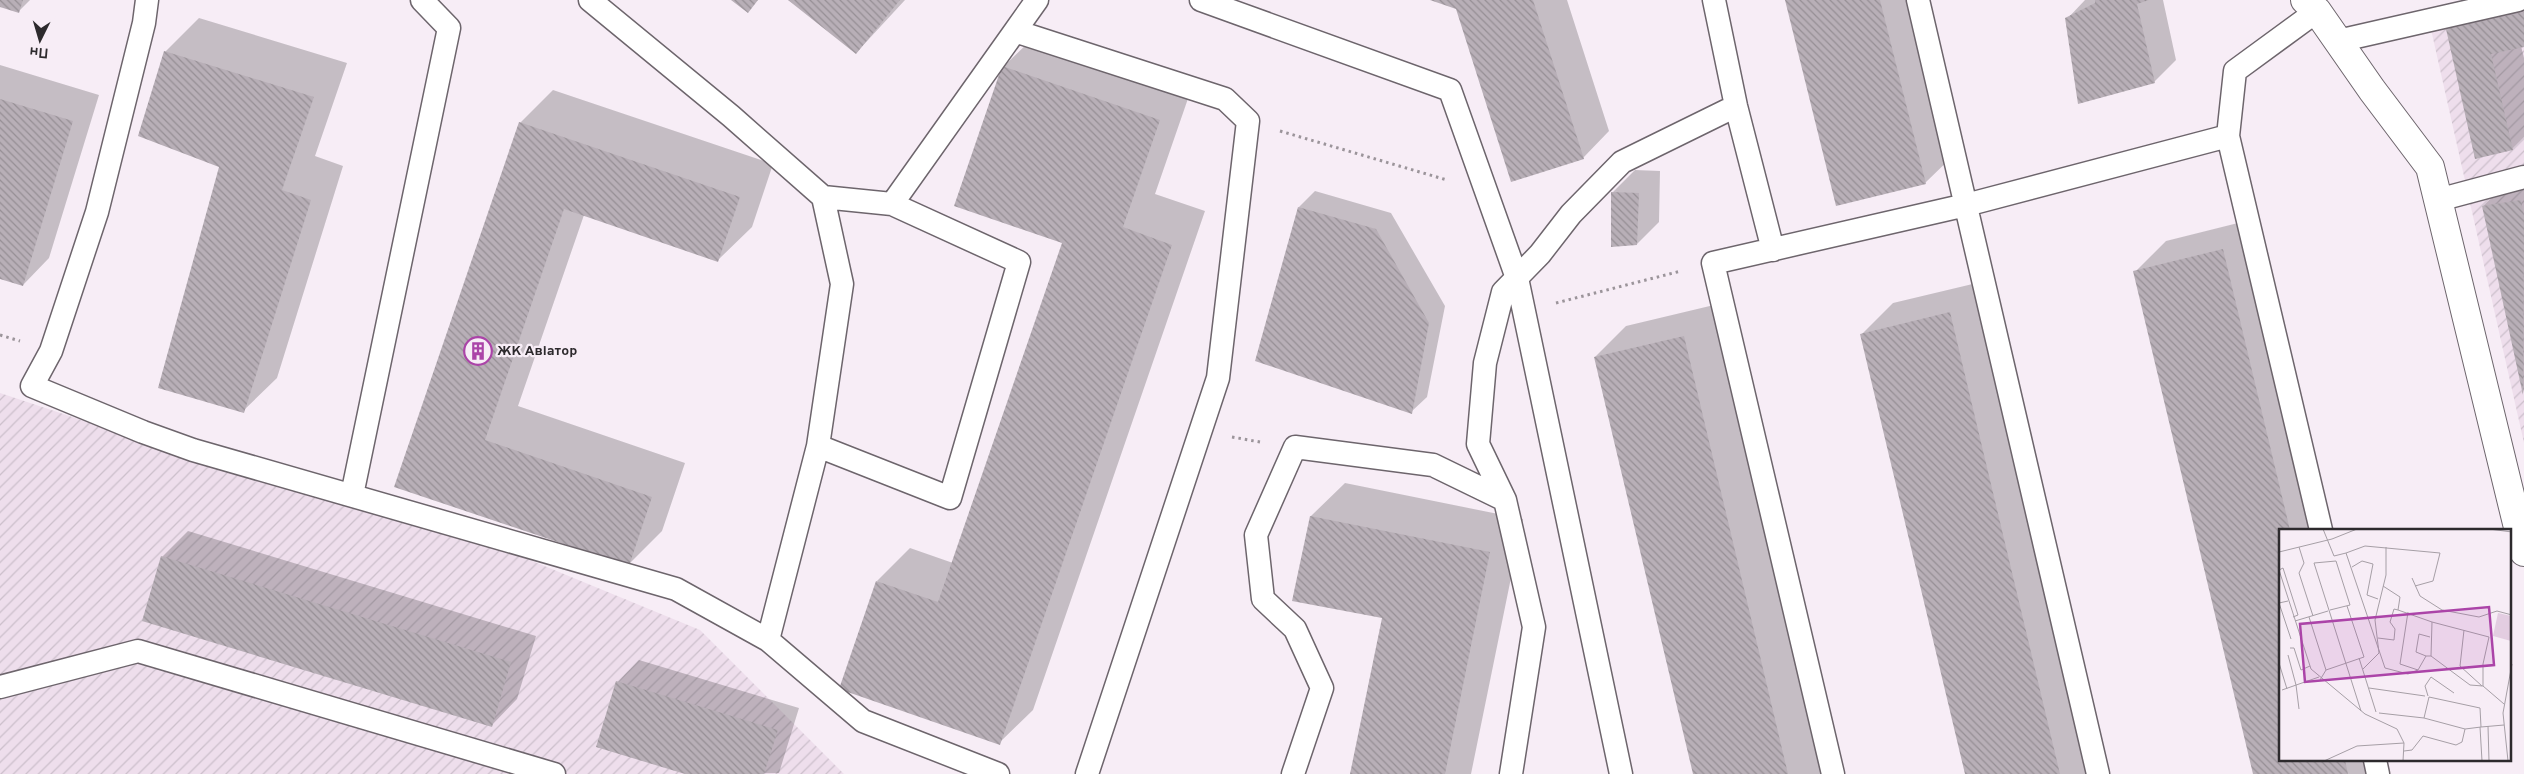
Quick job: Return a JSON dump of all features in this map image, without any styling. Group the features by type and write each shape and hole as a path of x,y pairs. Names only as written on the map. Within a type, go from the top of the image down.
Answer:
{"street":[{"path":"2311,6 2430,167 2524,552"}],"lane":[{"path":"147,0 144,22 98,212 51,352 32,386 143,432 193,450 676,589 768,640 863,722 998,774"},
{"path":"352,496 450,28 422,0"},
{"path":"590,0 731,116 823,197 892,204 1019,262 950,498 818,446"},
{"path":"892,204 1037,0"},
{"path":"1201,0 1450,90 1517,278 1622,774"},
{"path":"1714,0 1736,106 1774,250"},
{"path":"1918,0 2098,774"},
{"path":"2338,41 2518,0"},
{"path":"2311,6 2235,71 2228,136 2321,529"},
{"path":"1014,31 1225,99 1248,121 1218,378 1086,774"},
{"path":"1511,774 1534,626 1505,500 1478,444 1485,363 1503,292 1540,254 1571,214 1622,162 1736,106"},
{"path":"1834,774 1713,263 1966,205 2228,136"},
{"path":"2438,200 2524,177"},
{"path":"768,640 818,446 842,284 823,197"},
{"path":"1293,774 1322,688 1295,629 1263,599 1256,535 1296,447 1433,465 1505,500"},
{"path":"0,687 138,651 554,774"}],"path":[{"path":"1248,121 1487,192"},
{"path":"1524,312 1713,263"},
{"path":"1200,432 1296,447"}],"shaded area":[{"path":"2524,0 2524,443 2428,16"},
{"path":"0,393 190,456 525,558 700,630 844,774 0,774"}],"building":[{"path":"0,0 23,0 19,13 0,7"},
{"path":"731,0 758,0 748,13"},
{"path":"788,0 900,0 856,54"},
{"path":"1430,0 1533,0 1584,159 1511,182 1456,9"},
{"path":"1785,0 1880,0 1926,184 1836,206"},
{"path":"2095,0 2149,0 2137,4 2155,83 2078,104 2065,18 2095,3"},
{"path":"2524,12 2524,47 2491,54 2513,150 2475,159 2446,29"},
{"path":"164,51 314,97 282,190 311,200 244,413 158,388 219,167 138,136"},
{"path":"1002,66 1160,120 1123,227 1172,245 1000,745 839,689 876,581 938,602 1062,243 954,206"},
{"path":"0,99 73,121 23,286 0,279"},
{"name":"ЖК Авіатор","path":"519,122 740,197 718,262 564,209 485,440 652,497 629,566 394,487"},
{"path":"1611,192 1639,193 1637,245 1611,247"},
{"path":"2521,200 2524,216 2523,395 2482,206"},
{"path":"1298,207 1376,229 1429,323 1412,414 1255,361"},
{"path":"2223,249 2290,529 2279,529 2279,762 2345,762 2348,774 2253,774 2133,271"},
{"path":"1950,312 2060,774 1965,774 1860,334"},
{"path":"1684,336 1788,774 1693,774 1594,357"},
{"path":"1310,516 1490,552 1445,774 1350,774 1382,618 1292,601"},
{"path":"161,556 511,662 492,727 142,621"},
{"path":"616,681 778,730 764,774 685,774 596,747"}],"place":[{"name":"ЖК Авіатор","path":"478,351"}]}
